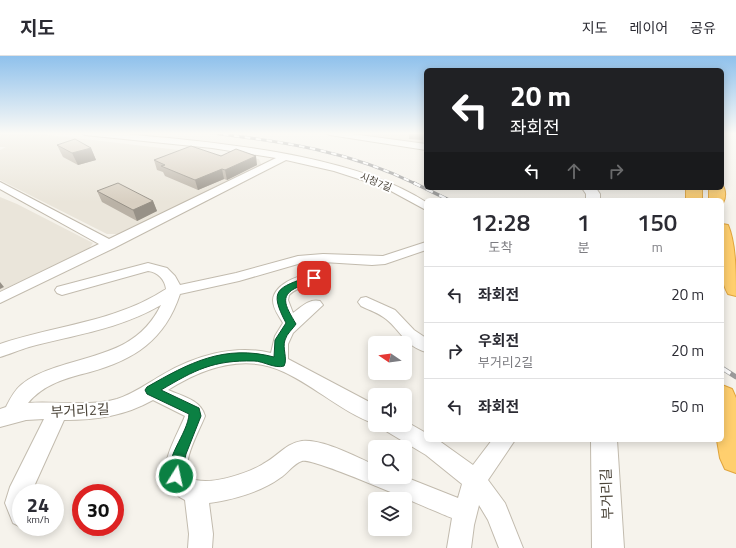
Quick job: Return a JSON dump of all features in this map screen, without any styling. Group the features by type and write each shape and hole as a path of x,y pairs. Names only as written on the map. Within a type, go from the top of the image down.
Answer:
{"highway":[{"path":"724,238 736,289"},
{"path":"724,405 736,458"}],"street":[{"name":"시청7길","path":"279,156 359,175 415,199 424,206"},
{"path":"0,298 110,245 285,157"},
{"path":"0,185 110,245"},
{"path":"0,351 24,342 110,322 141,310 174,291 239,278 269,266 298,260 323,258 372,261 385,260 424,247"},
{"path":"7,416 22,394 34,384 48,377 107,360 138,344 154,330 164,315 174,291 172,283 166,275 154,267 148,267 62,290"},
{"path":"291,324 282,306 281,300 283,294 289,287 314,278"},
{"path":"366,302 390,314 400,323 408,334 424,345"},
{"path":"280,363 278,351 280,340 285,330 314,305"},
{"name":"부거리2길","path":"7,416 110,409 119,407 184,372 211,360 233,356 259,357 280,363 368,411"},
{"path":"151,390 194,411 195,416 179,454 176,476 181,485 190,491 203,494 249,482 272,471 293,455 301,451 313,452 327,456 368,473"},
{"path":"22,484 58,412"},
{"path":"405,432 451,461 474,481 490,500 511,548"},
{"path":"459,548 465,512 474,481 503,442"},
{"name":"부거리길","path":"604,442 608,548"},
{"path":"395,484 465,512"},
{"path":"196,493 201,534 200,548"}],"shaded area":[{"path":"0,156 232,156 259,159 262,166 120,234 107,234 0,180"},
{"path":"0,197 17,204 93,243 87,251 0,291"}],"building":[{"path":"165,156 256,156 225,170 222,169 195,180 161,166 165,165 154,160"},
{"path":"118,183 153,201 133,210 97,191"}],"railway":[{"path":"341,156 366,163 416,184"},
{"path":"414,183 424,188"},
{"path":"428,190 445,198"},
{"path":"724,369 736,377"}],"route":[{"path":"176,476 179,454 194,420 194,411 151,390 184,372 211,360 233,356 259,357 280,363 278,351 280,340 285,330 291,324 282,306 281,300 283,294 289,287 314,278"}]}
